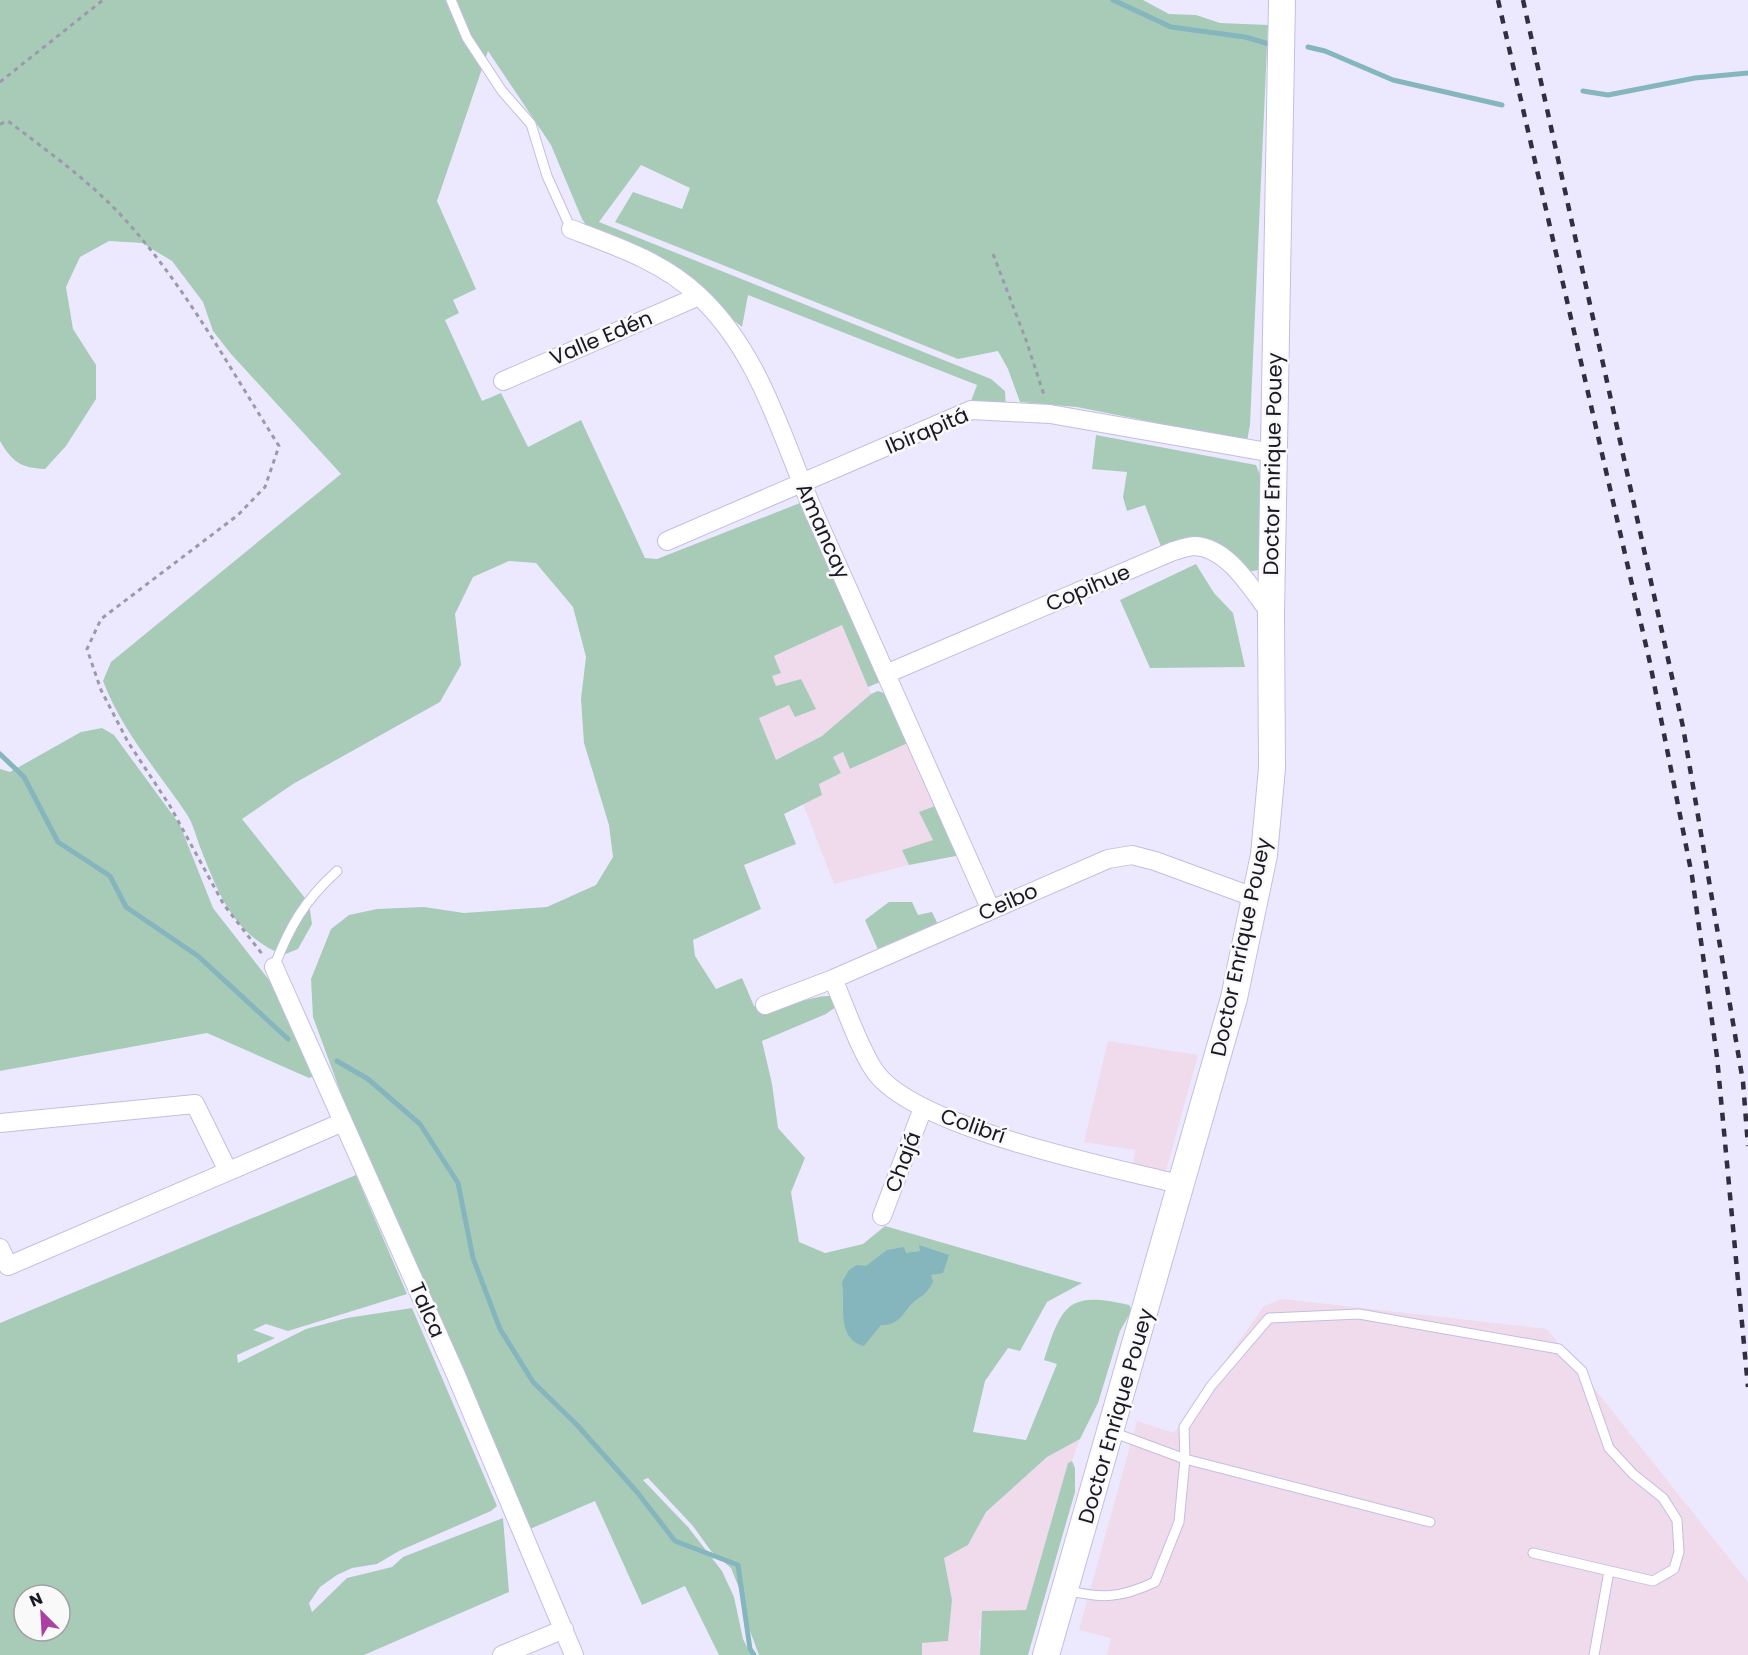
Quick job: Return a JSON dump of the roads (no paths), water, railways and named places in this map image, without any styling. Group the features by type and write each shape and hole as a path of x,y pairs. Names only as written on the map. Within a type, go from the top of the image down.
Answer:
{"street":[{"name":"Doctor Enrique Pouey","path":"1046,1655 1112,1432 1234,998 1264,855 1272,768 1271,614 1282,0"},
{"name":"Amancay","path":"571,229 664,268 699,296 737,340 770,404 802,485 991,910"},
{"name":"Valle Edén","path":"503,381 699,296"},
{"name":"Ibirapitá","path":"667,542 970,410 1050,414 1274,453"},
{"name":"Copihue","path":"886,674 1171,552 1194,546 1216,553 1239,573 1271,614"},
{"name":"Ceibo","path":"765,1005 833,979 1108,858 1132,855 1155,861 1256,898"},
{"name":"Talca","path":"274,967 456,1375 573,1655"},
{"name":"Colibrí","path":"833,979 874,1070 893,1091 966,1128 1182,1185"},
{"path":"0,1124 195,1104 228,1171"},
{"name":"Chajá","path":"882,1216 923,1108"},
{"path":"0,1248 8,1266 343,1122"},
{"path":"502,1655 564,1629"}],"lane":[{"path":"450,0 467,38 502,91 531,124 547,176 571,229"},
{"path":"274,967 287,934 312,893 337,871"},
{"path":"1066,1590 1096,1597 1130,1594 1155,1582 1179,1522 1185,1459 1184,1427 1211,1386 1269,1318 1359,1314 1559,1349 1582,1371 1597,1406 1609,1448 1633,1474 1663,1498 1677,1520 1679,1552 1674,1569 1653,1581 1533,1553"},
{"path":"1112,1432 1185,1459 1430,1522"},
{"path":"1594,1655 1609,1571"}],"waterway":[{"path":"1113,0 1171,27 1245,37 1269,44"},
{"path":"1308,47 1325,51 1393,80 1502,105"},
{"path":"1583,91 1608,95 1695,78 1748,73"},
{"path":"0,754 24,777 58,842 110,876 126,907 198,956 288,1039"},
{"path":"337,1061 368,1079 420,1124 458,1183 473,1258 500,1329 533,1382 577,1425 637,1492 675,1541 738,1565 750,1649 754,1655"}],"railway":[{"path":"1498,0 1650,663 1692,876 1717,1057 1748,1387"},
{"path":"1523,0 1683,727 1743,1082 1748,1146"}]}
